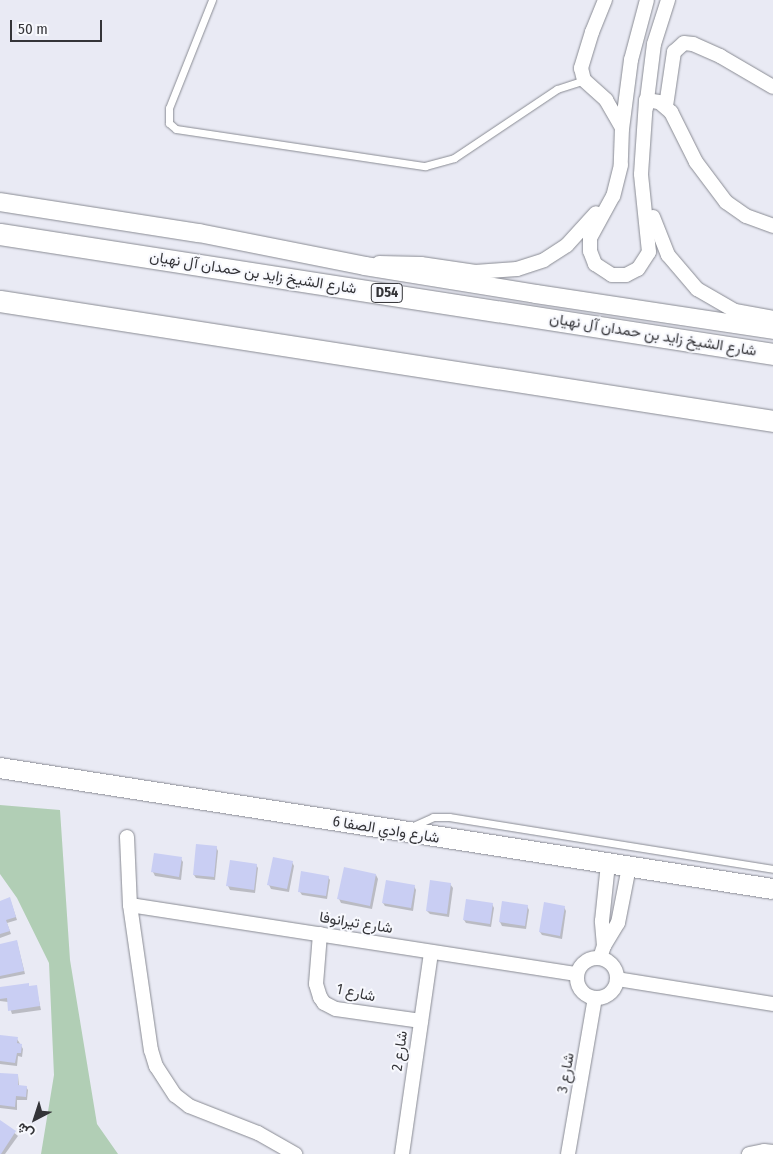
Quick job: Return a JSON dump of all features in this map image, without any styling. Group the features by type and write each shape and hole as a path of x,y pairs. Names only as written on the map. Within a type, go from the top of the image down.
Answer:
{"main road":[{"name":"شارع الشيخ زايد بن حمدان آل نهيان","path":"0,234 773,354"},
{"path":"0,301 773,421"},
{"name":"شارع وادي الصفا 6","path":"0,768 773,889"}],"street":[{"path":"365,266 403,262 489,273 517,269 544,260 576,237 601,204 611,178 622,128 606,100 584,80 582,62 605,0"},
{"path":"647,0 630,60 622,128 621,165 617,186 593,232 589,245 592,258 600,269 619,276 638,269 649,252 641,174 646,100 654,44 668,0"},
{"path":"666,106 674,52 684,44 693,44 720,56 773,87"},
{"path":"646,100 666,106 671,112 686,145 717,193 726,202 746,216 773,226"},
{"path":"646,100 651,206 656,228 668,255 686,279 709,298 735,311 773,318"},
{"path":"0,202 199,233 365,266 773,330"},
{"path":"127,837 130,905 150,1050 164,1082 189,1106 258,1133 295,1154"},
{"path":"608,864 602,921 602,947 613,966 617,980 610,993 595,998 587,996 581,990 577,983 577,974 582,963 594,958 602,947 618,923 629,867"},
{"path":"605,891 624,894"},
{"name":"شارع تيرانوفا","path":"130,905 577,974"},
{"name":"شارع 1","path":"320,934 316,984 324,1003 336,1009 421,1021"},
{"name":"شارع 2","path":"402,1154 431,952"},
{"path":"617,980 773,1004"},
{"name":"شارع 3","path":"568,1154 595,998"},
{"path":"749,1154 764,1151 773,1152"}],"lane":[{"path":"212,0 169,108 169,123 176,129 425,166 454,158 557,89 584,80"},
{"path":"402,832 425,820 440,816 773,869"}],"green space":[{"path":"0,805 60,810 70,960 97,1124 118,1154 41,1154 54,1075 49,963 17,898 0,874"}],"building":[{"path":"196,844 217,846 214,877 193,875"},
{"path":"154,853 182,857 179,877 151,872"},
{"path":"273,857 293,861 287,889 267,885"},
{"path":"230,860 257,864 254,890 226,886"},
{"path":"344,867 376,874 370,906 337,899"},
{"path":"301,871 329,876 326,896 298,892"},
{"path":"386,880 415,885 411,908 382,903"},
{"path":"430,880 451,883 447,914 426,911"},
{"path":"10,897 16,917 6,920 10,931 0,934 0,901"},
{"path":"466,899 493,903 490,924 463,920"},
{"path":"502,901 528,905 525,926 499,922"},
{"path":"544,902 565,906 560,936 539,932"},
{"path":"17,940 24,971 0,976 0,944"},
{"path":"29,983 29,986 37,985 40,1006 8,1011 7,998 0,999 0,987"},
{"path":"0,1035 18,1037 17,1043 22,1044 21,1053 17,1053 15,1063 0,1061"},
{"path":"0,1073 18,1074 18,1085 27,1086 26,1097 16,1096 15,1107 0,1105"},
{"path":"0,1120 16,1131 1,1154 0,1154"}]}
